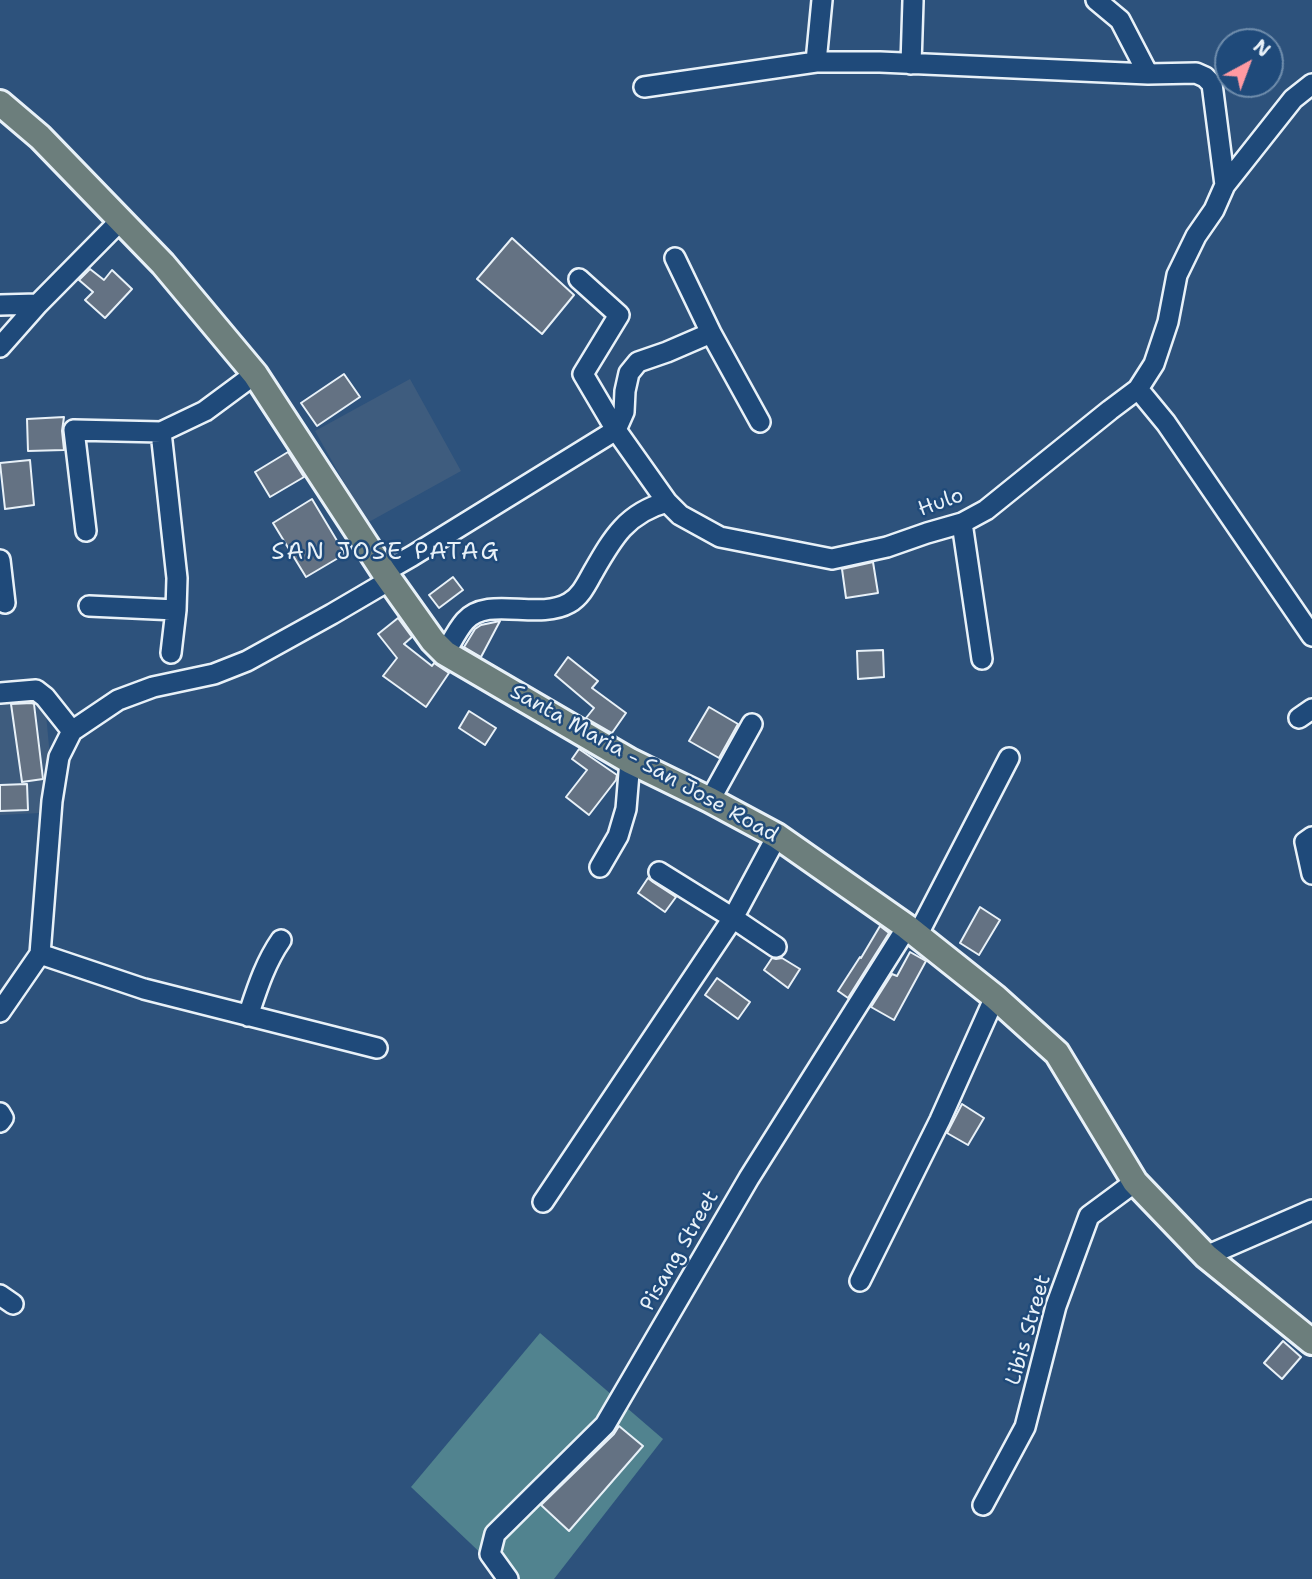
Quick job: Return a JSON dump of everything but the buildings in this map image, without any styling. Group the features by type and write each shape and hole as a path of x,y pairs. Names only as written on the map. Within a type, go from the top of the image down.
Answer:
{"main road":[{"name":"Santa Maria - San Jose Road","path":"0,103 40,137 163,264 255,374 387,576 444,653 630,761 777,836 912,932 995,997 1057,1053 1135,1182 1206,1256 1312,1342"}],"street":[{"path":"816,62 822,0"},
{"path":"1096,0 1120,20 1148,74"},
{"path":"911,64 913,1"},
{"path":"644,87 816,62 1148,74 1195,73 1212,84 1225,185"},
{"name":"Hulo","path":"579,279 619,315 583,374 616,430 667,502 680,515 720,537 832,559 887,547 962,523 986,510 1138,389 1154,363 1168,321 1177,275 1225,185 1293,99 1312,83"},
{"path":"0,347 38,304 121,220"},
{"path":"675,258 711,333 760,422"},
{"path":"0,304 38,304"},
{"path":"0,1012 40,954 52,801 60,757 72,731 118,700 153,687 214,674 247,661 332,614 412,556 616,430 624,412 629,373 638,362 711,333"},
{"path":"86,531 74,430 161,432 205,411 255,374"},
{"path":"1138,389 1166,423 1312,636"},
{"path":"161,432 177,578 171,653"},
{"path":"444,653 466,620 489,608 542,611 567,604 578,597 609,543 626,523 652,506 667,502"},
{"path":"962,523 982,659"},
{"path":"0,560 5,603"},
{"path":"89,606 176,610"},
{"path":"0,693 36,690 45,697 72,731"},
{"path":"710,800 752,724"},
{"name":"Pisang Street","path":"508,1579 490,1554 495,1534 605,1425 749,1178 912,932 1009,758"},
{"path":"600,867 618,836 626,809 630,761"},
{"path":"543,1202 733,918 777,836"},
{"path":"1312,837 1305,842 1312,874"},
{"path":"659,872 776,947"},
{"path":"248,1016 264,970 281,940"},
{"path":"40,954 144,989 377,1048"},
{"path":"860,1281 940,1120 995,997"},
{"path":"0,1113 3,1118 0,1122"},
{"name":"Libis Street","path":"983,1505 1026,1427 1056,1306 1089,1216 1135,1182"},
{"path":"1206,1256 1312,1210"}],"shaded area":[{"path":"410,379 461,471 367,523 315,431"},
{"path":"32,691 45,703 50,757 40,813 0,815 0,694"}],"green space":[{"path":"540,1333 663,1439 554,1579 508,1579 411,1487"}],"district":[{"name":"SAN JOSE PATAG","path":"386,553"}]}
